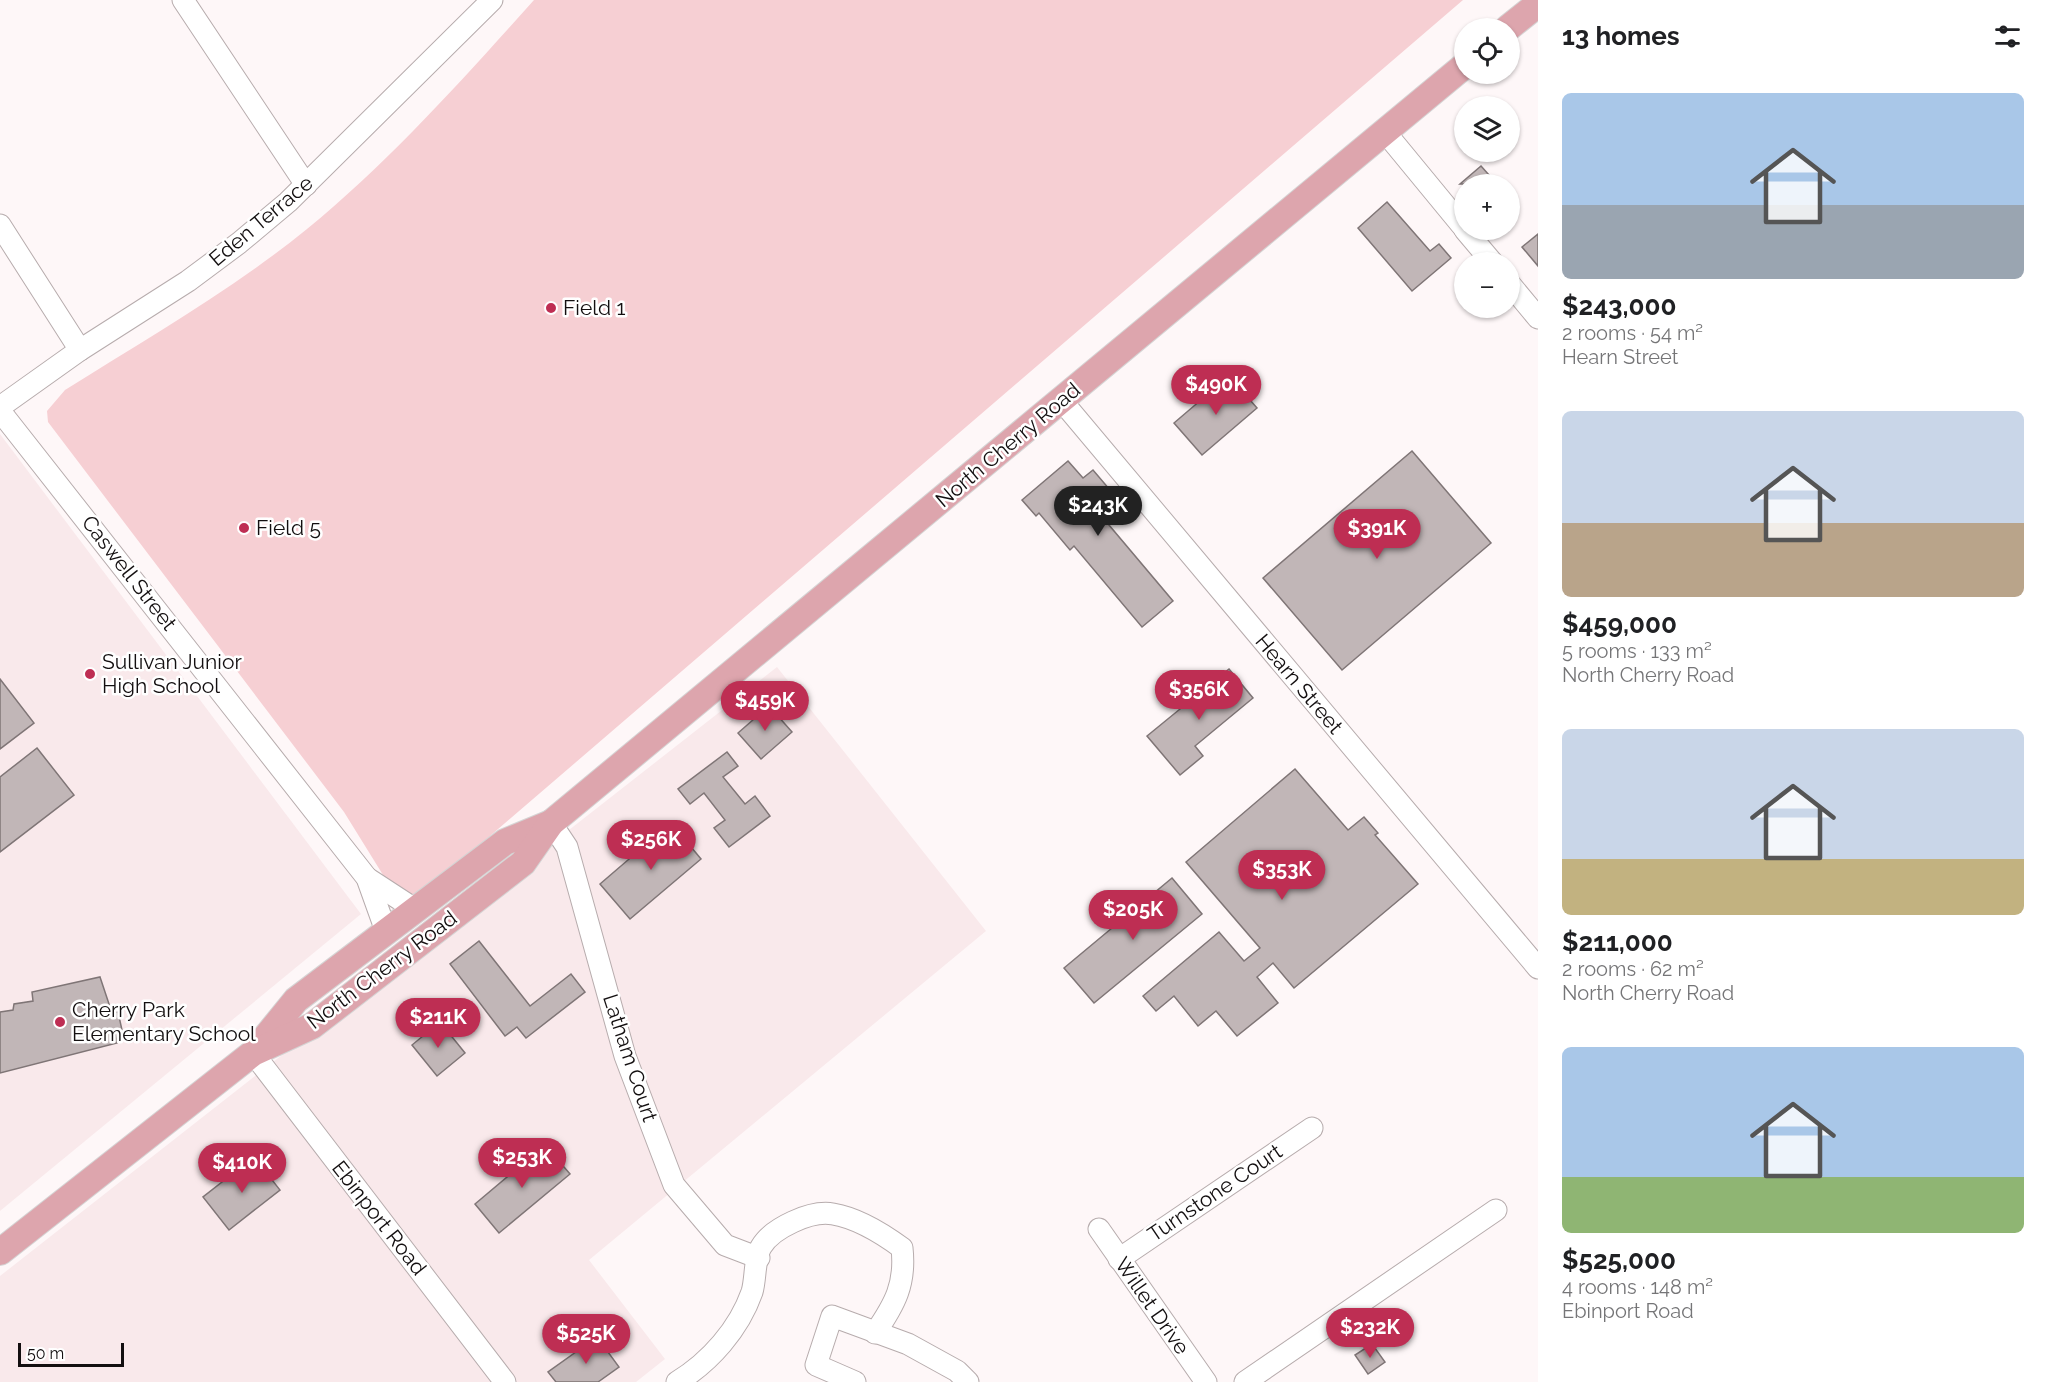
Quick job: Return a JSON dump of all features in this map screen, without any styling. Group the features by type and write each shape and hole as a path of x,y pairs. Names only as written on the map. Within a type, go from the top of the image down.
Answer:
{"main road":[{"path":"1520,18 1538,4"},
{"name":"North Cherry Road","path":"253,1053 312,1026 523,863 551,823 1454,74"},
{"name":"North Cherry Road","path":"0,1252 253,1053 296,1000 505,842 551,823"}],"street":[{"path":"183,0 306,185"},
{"name":"Eden Terrace","path":"0,409 80,350 188,281 239,243 306,185 483,3"},
{"path":"1385,132 1454,216"},
{"path":"0,225 80,350"},
{"path":"1474,240 1484,252"},
{"path":"1520,296 1538,318"},
{"name":"Hearn Street","path":"1061,400 1538,968"},
{"name":"Caswell Street","path":"0,409 368,878 416,910"},
{"name":"Latham Court","path":"551,823 567,847 625,1056 674,1185 725,1245 759,1258"},
{"name":"Caswell Street","path":"368,878 386,931"},
{"name":"Ebinport Road","path":"253,1053 505,1382"},
{"name":"Turnstone Court","path":"1119,1259 1312,1128"},
{"path":"1245,1382 1496,1210"},
{"path":"677,1382 696,1371 727,1337 752,1293 761,1248 775,1234 802,1217 832,1214 881,1233 902,1248 904,1270 894,1305 875,1333"},
{"name":"Willet Drive","path":"1099,1229 1206,1382"},
{"path":"855,1382 816,1365 832,1316 909,1344 957,1371 968,1382"}],"shaded area":[{"path":"534,0 1463,0 426,891 408,897 388,883 344,812 48,422 47,411 65,390 249,273 338,203 452,90"},
{"name":"Sullivan Junior High School","path":"0,434 361,914 0,1211"},
{"path":"777,667 986,931 589,1260 665,1359 636,1382 0,1382 0,1276"}],"building":[{"path":"1481,166 1488,174 1472,174"},
{"path":"1387,202 1430,251 1439,244 1451,258 1412,291 1358,228"},
{"path":"1538,234 1538,266 1522,247"},
{"path":"1229,376 1257,408 1202,455 1174,423"},
{"path":"1412,451 1491,543 1342,670 1263,578"},
{"path":"1068,461 1083,478 1093,470 1127,510 1109,525 1173,601 1142,627 1074,546 1070,550 1039,513 1036,516 1022,500"},
{"path":"1229,669 1253,698 1195,746 1203,756 1180,775 1147,736"},
{"path":"0,679 34,723 0,749"},
{"path":"769,706 792,732 761,759 738,733"},
{"path":"37,748 74,795 0,852 0,777"},
{"path":"727,752 738,766 723,777 745,804 755,796 770,816 729,847 714,828 725,820 704,793 690,804 678,789"},
{"path":"1295,769 1348,830 1364,817 1378,833 1375,835 1418,884 1294,988 1273,963 1257,977 1278,1003 1237,1036 1216,1011 1198,1026 1174,996 1156,1011 1143,996 1219,932 1244,961 1260,948 1186,862"},
{"path":"671,823 701,859 630,919 600,884"},
{"path":"1172,878 1202,914 1094,1003 1064,968"},
{"path":"479,941 530,1006 571,974 585,992 526,1038 517,1027 505,1036 450,964"},
{"name":"Cherry Park Elementary School","path":"100,977 112,1013 118,1012 122,1030 115,1031 117,1043 0,1073 0,1012 13,1010 14,1004 33,1001 32,992"},
{"path":"440,1022 465,1053 437,1076 412,1045"},
{"path":"545,1145 570,1174 499,1233 475,1204"},
{"path":"254,1157 280,1190 229,1230 203,1197"},
{"path":"597,1337 619,1367 598,1382 556,1382 548,1372"},
{"path":"1372,1344 1385,1362 1368,1374 1355,1355"}],"place":[{"name":"Field 1","path":"551,308"},
{"name":"Field 5","path":"244,528"},
{"name":"Sullivan Junior High School","path":"90,674"},
{"name":"Cherry Park Elementary School","path":"60,1022"}]}
